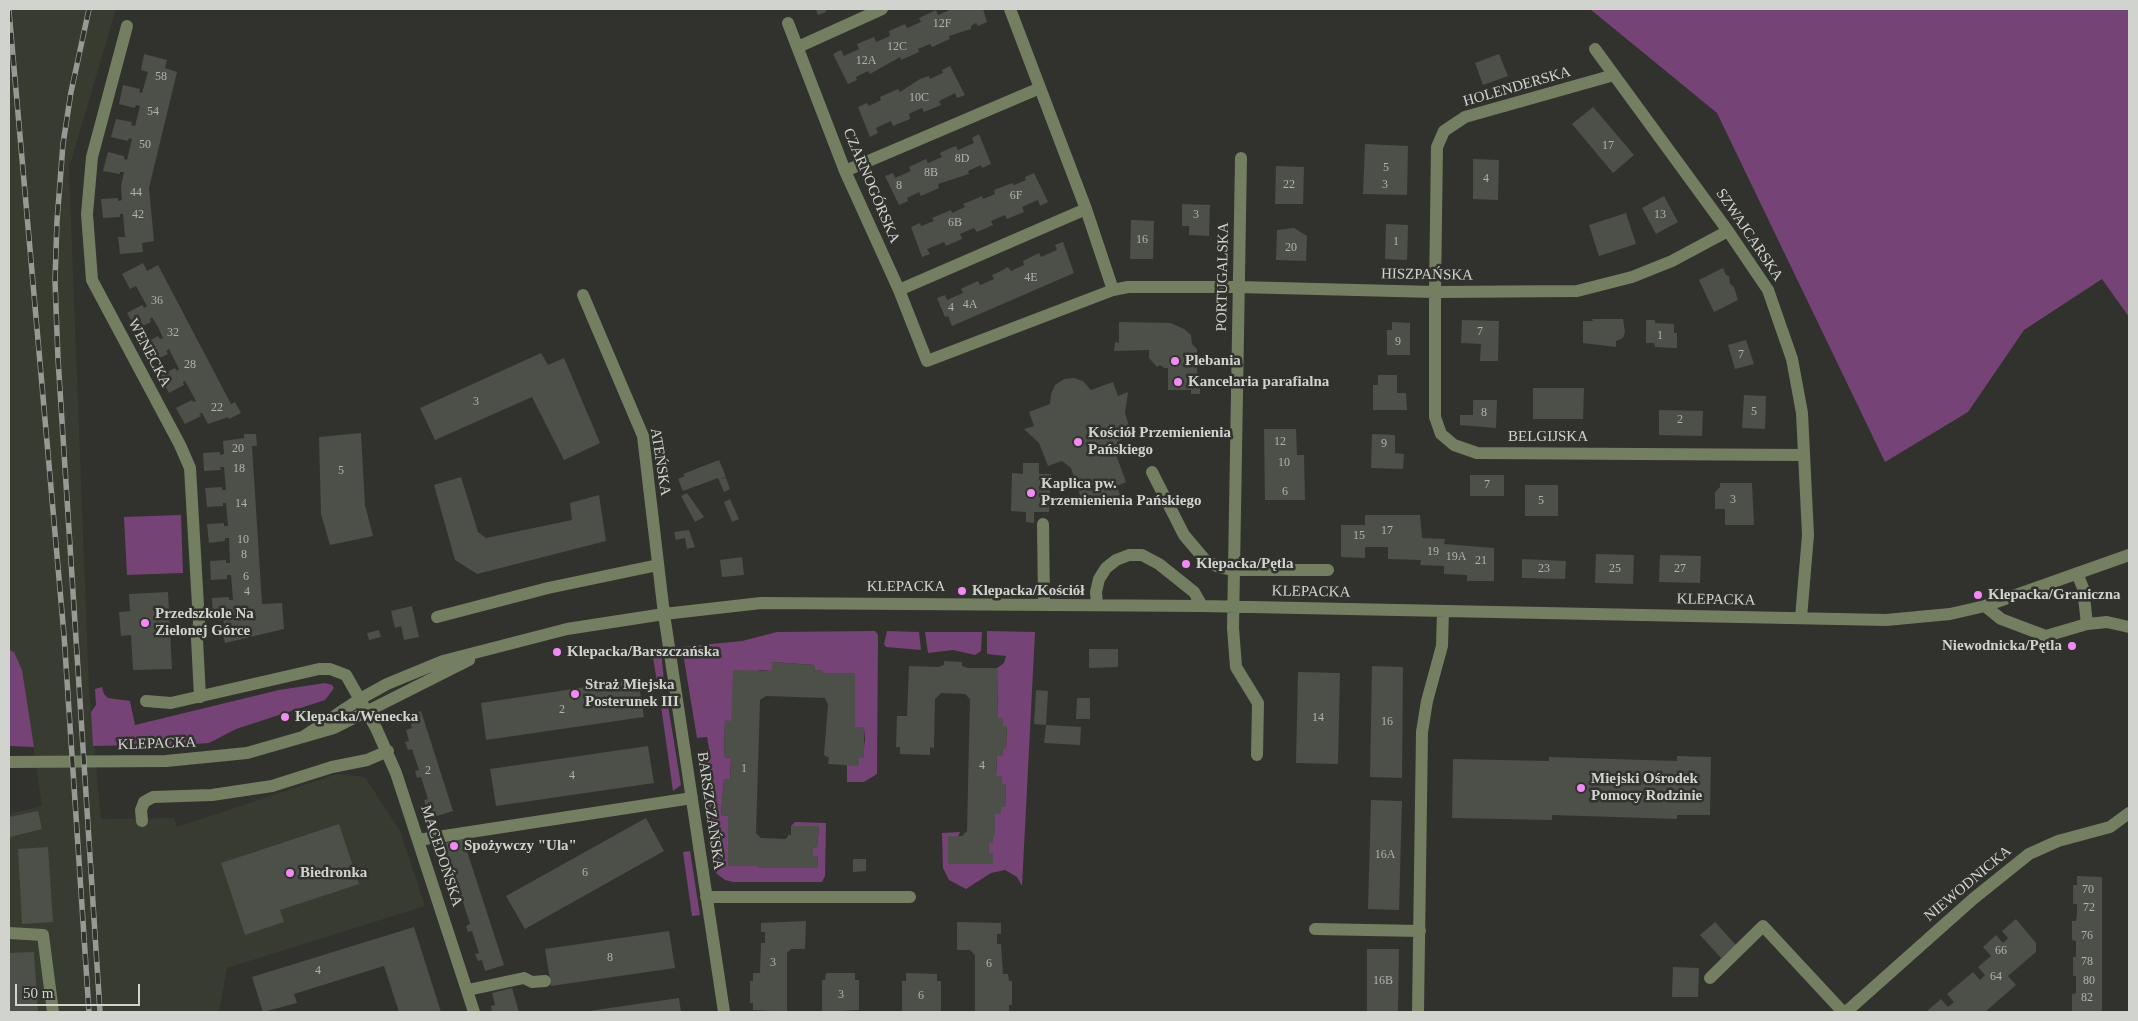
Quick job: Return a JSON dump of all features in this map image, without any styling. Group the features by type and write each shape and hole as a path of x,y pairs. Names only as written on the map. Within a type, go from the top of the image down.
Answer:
{"street":[{"path":"798,47 882,9"},
{"path":"1010,9 1086,210 1113,290"},
{"name":"CZARNOGÓRSKA","path":"788,23 844,171 899,290 928,360"},
{"name":"WENECKA","path":"127,26 92,157 87,214 92,280 180,445 190,468 199,624 200,697"},
{"name":"SZWAJCARSKA","path":"1595,49 1728,231 1768,290 1792,359 1802,412 1808,535 1801,618"},
{"name":"HOLENDERSKA","path":"1435,292 1437,147 1444,131 1465,117 1614,75"},
{"path":"844,171 1040,88"},
{"name":"PORTUGALSKA","path":"1241,158 1233,607 1236,667 1258,703 1258,755"},
{"path":"899,290 1086,210"},
{"name":"HISZPAŃSKA","path":"928,360 1113,290 1128,287 1238,287 1435,292 1577,291 1632,277 1672,261 1728,231"},
{"name":"BELGIJSKA","path":"1435,292 1435,417 1441,434 1454,445 1477,453 1803,454"},
{"name":"ATEŃSKA","path":"583,295 643,436 664,614"},
{"path":"1152,472 1184,535 1206,561 1219,567 1234,570 1328,570"},
{"path":"1043,524 1044,604"},
{"name":"KLEPACKA","path":"304,737 360,699 387,684 443,661 487,652 567,629 664,614 762,603 1202,606 1886,620 1950,614 1984,606 2129,554"},
{"path":"1097,605 1096,592 1099,579 1106,568 1123,558 1142,556 1158,564 1194,592 1202,606"},
{"path":"437,618 548,588 658,565"},
{"path":"2077,573 2083,588 2088,624"},
{"path":"1984,606 2001,618 2046,636 2088,624 2107,622 2129,627"},
{"path":"1418,1012 1422,732 1427,701 1442,646 1443,611"},
{"name":"BARSZCZAŃSKA","path":"664,614 724,1012"},
{"name":"KLEPACKA","path":"9,762 166,761 220,758 257,751 334,728 487,652"},
{"name":"MACEDOŃSKA","path":"146,701 171,703 266,680 325,669 346,676 388,751 474,1012"},
{"path":"142,822 141,810 144,802 153,797 212,795 272,786 332,767 367,760 388,751"},
{"path":"418,840 692,798"},
{"name":"NIEWODNICKA","path":"1844,1012 1973,899 2029,854 2058,841 2110,827 2129,815"},
{"path":"706,897 910,897"},
{"path":"1710,978 1763,926 1844,1012"},
{"path":"1315,929 1420,931"},
{"path":"9,933 43,935 53,1012"},
{"path":"468,990 524,978 532,982 545,981"}],"shaded area":[{"path":"9,9 116,9 69,168 89,688 101,819 174,818 177,827 337,774 365,777 400,831 425,906 227,968 219,1012 9,1012 9,814 42,806 33,745 9,746"},
{"path":"1590,9 2129,9 2129,317 2102,279 2024,330 1968,412 1885,462 1717,113"},
{"path":"181,515 183,573 127,575 124,517"},
{"path":"875,631 878,635 877,774 864,782 847,782 847,765 859,765 859,758 863,758 865,739 864,728 855,727 855,673 823,673 823,671 815,670 815,665 772,662 772,671 759,670 731,721 725,721 724,757 731,758 730,779 724,779 721,815 728,816 728,865 757,866 758,868 817,868 818,857 813,856 813,848 817,847 819,826 791,826 795,822 826,823 825,876 822,882 733,882 725,880 716,873 699,756 710,754 707,737 697,738 682,647 742,641 777,632"},
{"path":"887,631 919,632 921,650 886,647 884,644"},
{"path":"987,631 1035,632 1022,886 1017,877 1005,870 991,873 966,889 949,880 943,868 942,833 960,832 948,864 963,864 993,853 989,853 989,843 993,843 993,835 995,834 995,814 1001,814 1001,807 1005,806 1006,784 1002,784 1002,776 996,776 997,756 1002,756 1003,749 1006,748 1007,727 1003,726 1003,718 998,718 997,668 1004,663 1006,656 987,654"},
{"path":"925,632 982,632 981,651 975,655 953,650 928,653"},
{"path":"9,650 14,652 22,670 34,747 9,746"},
{"path":"661,650 664,681 657,682 652,651"},
{"path":"325,683 332,685 334,688 325,700 236,729 209,743 140,748 139,745 93,746 91,712 96,705 95,689 102,687 104,694 108,698 130,701 135,725 279,690"},
{"path":"668,705 681,785 673,791 661,706"},
{"path":"690,851 700,915 692,916 683,852"}],"building":[{"path":"816,9 825,9 826,12 818,15"},
{"path":"952,9 983,9 987,22 978,26 976,23 971,26 971,29 949,36 950,39 932,47 930,44 918,49 919,52 901,60 900,57 870,74 868,71 856,77 857,80 848,84 833,54 841,50 844,56 859,49 857,44 874,37 876,42 890,36 889,31 905,24 907,28 921,22 919,18 936,10 938,15"},
{"path":"144,54 167,60 165,68 177,72 149,188 154,241 142,243 143,252 120,254 118,237 125,237 123,214 120,214 120,217 103,218 101,199 118,198 118,201 122,200 121,186 124,172 120,172 120,174 103,171 108,152 124,156 124,159 127,160 132,139 129,138 128,141 111,137 116,119 132,122 131,125 135,126 140,106 136,105 135,108 119,104 123,85 140,89 139,92 142,93 148,72 141,70"},
{"path":"1499,54 1508,76 1483,85 1475,63"},
{"path":"950,66 965,95 957,98 955,93 939,101 941,105 924,112 922,108 915,111 909,114 910,119 893,126 891,121 876,128 878,133 870,137 858,107 867,103 869,106 881,100 880,97 898,89 900,92 920,79 929,76 930,79 943,73 942,70"},
{"path":"1593,107 1634,155 1613,173 1572,124"},
{"path":"979,134 991,164 982,168 981,165 968,171 969,174 938,184 939,188 921,196 919,192 907,198 908,201 899,205 885,176 893,173 895,178 911,171 909,167 926,159 928,163 942,157 940,153 948,149 956,146 958,150 974,143 972,138"},
{"path":"1365,144 1408,146 1407,195 1363,194"},
{"path":"1473,159 1499,160 1498,200 1473,199"},
{"path":"1276,166 1304,167 1303,204 1275,204"},
{"path":"1034,173 1048,202 1040,206 1038,200 1022,207 1024,212 1007,219 1005,215 991,221 993,225 977,232 974,228 960,234 962,239 946,246 944,242 927,249 930,254 922,257 911,227 920,223 921,226 934,221 932,218 951,210 952,213 965,207 963,204 982,196 983,199 995,194 994,190 1026,180 1025,177"},
{"path":"1664,196 1678,222 1656,234 1642,208"},
{"path":"1182,204 1210,205 1209,236 1189,235 1189,226 1182,226"},
{"path":"1626,213 1636,244 1599,256 1589,225"},
{"path":"1131,220 1154,221 1153,259 1130,259"},
{"path":"1386,224 1408,225 1407,260 1385,259"},
{"path":"1294,228 1307,236 1306,261 1276,260 1277,230"},
{"path":"1063,242 1074,273 952,326 948,316 945,317 937,298 945,295 947,300 963,293 961,289 978,281 980,285 994,279 992,275 1008,267 1011,271 1024,265 1023,261 1039,253 1041,257 1057,250 1055,245"},
{"path":"143,263 147,271 158,265 231,404 235,402 241,413 229,419 228,417 208,424 202,413 199,414 201,416 185,424 176,408 192,400 193,402 196,401 185,381 183,382 184,385 169,393 160,376 175,368 177,371 179,369 169,349 166,351 168,354 153,361 143,344 158,336 160,339 163,338 158,327 152,317 150,319 151,322 136,329 127,313 142,305 144,308 147,306 136,286 130,289 122,274"},
{"path":"1723,268 1726,275 1729,276 1730,284 1734,287 1738,300 1714,312 1699,280"},
{"path":"1592,319 1623,319 1625,332 1623,338 1616,341 1616,347 1583,343 1583,321 1593,321"},
{"path":"1462,320 1499,321 1498,361 1480,361 1481,344 1461,343"},
{"path":"1646,320 1655,320 1655,323 1674,324 1674,333 1677,333 1677,348 1655,347 1654,343 1646,343"},
{"name":"Plebania","path":"1119,322 1171,323 1184,329 1191,335 1192,344 1197,349 1197,380 1200,380 1200,394 1191,394 1191,390 1168,390 1168,368 1160,365 1157,367 1149,358 1149,350 1114,351 1115,342 1119,343"},
{"path":"1392,322 1410,323 1410,355 1387,355 1387,330 1392,330"},
{"path":"1746,340 1754,364 1735,369 1728,345"},
{"path":"541,353 548,365 564,358 600,443 564,460 532,397 435,440 420,408"},
{"path":"1378,375 1397,375 1397,393 1406,393 1407,410 1373,410 1373,385 1378,385"},
{"name":"Kościół Przemienienia Pańskiego","path":"1074,378 1083,381 1091,390 1113,382 1118,396 1128,392 1125,413 1132,436 1118,441 1115,452 1126,482 1117,486 1120,495 1094,504 1091,495 1081,498 1071,468 1062,461 1048,466 1039,443 1024,429 1034,426 1029,412 1050,404 1051,394 1055,385 1064,379"},
{"path":"1533,388 1584,388 1583,419 1533,419"},
{"path":"1744,395 1766,396 1765,429 1742,428"},
{"path":"1473,400 1497,400 1496,428 1460,425 1460,415 1473,415"},
{"path":"1659,410 1703,411 1702,436 1659,435"},
{"path":"1264,429 1296,429 1297,455 1304,455 1305,500 1265,500"},
{"path":"361,433 365,505 373,536 330,545 321,514 319,437"},
{"path":"244,434 256,434 257,446 252,446 262,604 282,603 284,629 225,643 221,627 225,626 223,620 219,621 219,617 213,617 212,598 229,597 229,600 233,600 231,575 227,575 227,579 211,580 210,561 226,560 226,563 230,563 229,538 225,538 225,541 209,543 207,524 224,523 224,526 228,526 226,503 223,503 223,506 207,507 205,488 222,487 222,490 226,490 224,467 220,467 221,470 204,471 203,453 220,452 220,455 224,454 223,441 244,438"},
{"path":"1372,434 1395,435 1395,453 1404,454 1403,469 1371,468"},
{"path":"719,460 726,477 720,479 726,478 730,489 724,492 718,478 683,491 678,479 685,476 683,474"},
{"name":"Kaplica pw. Przemienienia Pańskiego","path":"1023,463 1039,463 1039,474 1051,474 1049,512 1034,512 1034,523 1026,522 1026,512 1011,511 1012,473 1023,474"},
{"path":"1470,475 1504,475 1504,496 1470,496"},
{"path":"461,477 478,532 486,538 572,520 570,503 599,495 606,541 477,574 455,560 434,485"},
{"path":"1720,483 1752,483 1754,525 1725,525 1725,509 1715,509 1715,492 1720,487"},
{"path":"1525,485 1558,485 1558,516 1525,516"},
{"path":"687,493 704,517 695,522 681,496"},
{"path":"730,499 739,519 732,522 724,502"},
{"path":"1365,515 1420,515 1422,538 1445,539 1444,544 1494,548 1494,581 1467,581 1467,575 1444,574 1444,566 1420,565 1421,560 1388,559 1388,547 1365,547 1365,558 1341,557 1341,525 1365,525"},
{"path":"689,530 695,547 687,549 685,538 676,540 674,532"},
{"path":"1596,554 1634,555 1633,584 1595,583"},
{"path":"1660,555 1701,556 1700,583 1659,582"},
{"path":"742,557 744,575 722,577 720,560"},
{"path":"1522,559 1566,561 1565,579 1522,578"},
{"name":"Przedszkole Na Zielonej Górce","path":"168,592 172,669 133,670 131,635 121,636 119,612 130,611 129,594"},
{"path":"412,606 419,637 404,640 401,626 395,628 391,611"},
{"path":"379,630 381,637 369,640 367,633"},
{"path":"1089,649 1118,649 1118,667 1089,668"},
{"path":"944,661 962,662 962,666 968,668 997,668 998,718 1003,718 1003,726 1007,726 1006,749 1003,749 1002,756 997,756 996,776 1002,776 1002,784 1006,784 1005,807 1001,807 1001,814 995,814 995,835 993,835 993,843 989,843 989,853 993,853 993,864 948,864 948,836 962,836 967,831 970,699 965,694 941,693 935,699 934,748 930,747 930,755 900,754 900,747 896,747 897,716 907,716 909,666 938,667 944,665"},
{"path":"772,662 815,665 815,670 823,671 823,673 855,673 855,727 864,727 864,758 859,758 859,766 828,764 829,758 824,755 828,705 825,698 766,696 760,700 756,833 761,838 786,839 789,834 791,836 791,826 819,826 817,847 813,848 813,856 818,856 817,868 728,866 728,816 721,815 724,779 730,779 731,758 724,757 725,720 731,721 733,670 772,671"},
{"path":"1372,666 1403,667 1402,778 1370,777"},
{"path":"1298,672 1340,673 1338,764 1296,763"},
{"path":"638,679 644,717 486,740 481,703"},
{"path":"1036,690 1048,691 1046,725 1034,724"},
{"path":"1077,698 1090,698 1090,719 1076,719"},
{"path":"421,711 453,811 434,817 431,806 426,807 424,800 428,799 421,777 417,778 415,771 419,770 412,749 408,750 405,742 409,741 406,730 412,728 408,715"},
{"path":"1046,725 1081,727 1080,745 1044,743"},
{"path":"648,746 654,783 496,806 490,769"},
{"name":"Miejski Ośrodek Pomocy Rodzinie","path":"1677,756 1711,757 1710,815 1677,815 1677,819 1552,815 1552,820 1452,818 1453,759 1549,761 1549,757 1677,761"},
{"path":"1371,800 1402,801 1399,910 1368,909"},
{"path":"38,811 42,829 10,837 9,817"},
{"path":"646,818 664,851 525,929 506,896"},
{"name":"Biedronka","path":"339,824 359,884 280,910 284,922 245,935 221,863"},
{"path":"463,839 504,965 485,971 482,960 478,961 475,954 479,953 472,931 468,932 466,926 470,924 463,902 459,904 456,897 461,895 454,874 449,875 447,868 451,866 448,856 441,848 444,843"},
{"path":"48,847 53,922 22,924 18,849"},
{"path":"853,859 866,859 866,871 853,872"},
{"path":"2077,876 2102,877 2102,1012 2072,1012 2072,994 2076,993 2076,976 2073,976 2073,957 2076,957 2076,941 2072,940 2072,921 2076,921 2077,913 2077,904 2073,904 2073,885 2077,885"},
{"path":"2016,919 2036,943 2036,952 2008,976 2016,985 1985,1012 1926,1012 1941,999 1948,1007 1954,1002 1947,994 1973,972 1980,980 1985,975 1978,967 1991,956 1983,947 1996,935 2003,943 2008,938 2002,931"},
{"path":"806,921 805,949 791,949 787,953 787,1012 753,1010 753,1003 750,1003 750,981 753,981 753,973 760,973 761,943 765,943 765,932 761,932 761,923"},
{"path":"957,922 1001,923 1001,934 997,934 997,944 1001,944 1003,974 1008,974 1009,981 1012,981 1012,1005 1009,1005 1009,1012 975,1012 975,955 970,950 957,950"},
{"path":"1715,922 1736,945 1721,958 1700,935"},
{"path":"414,927 441,1012 399,1012 384,966 294,994 297,1003 263,1012 252,977"},
{"path":"669,931 675,968 551,986 545,949"},
{"path":"1367,949 1399,949 1398,1012 1367,1012"},
{"path":"34,952 38,1012 9,1012 9,953"},
{"path":"1673,967 1699,968 1698,997 1672,997"},
{"path":"826,973 855,973 855,980 859,980 859,1010 822,1012 822,980 825,980"},
{"path":"906,973 937,974 937,981 941,981 941,1012 902,1011 902,981 906,981"},
{"path":"512,988 519,1012 492,1012 491,1006 495,1005 492,993"},
{"path":"679,998 681,1012 589,1011"}],"railway":[{"path":"89,9 71,92 63,144 57,221 55,281 58,359 100,1012"},
{"path":"9,11 64,635 89,1012"}],"place":[{"name":"Plebania","path":"1175,361"},
{"name":"Kancelaria parafialna","path":"1178,382"},
{"name":"Kościół Przemienienia Pańskiego","path":"1078,442"},
{"name":"Kaplica pw. Przemienienia Pańskiego","path":"1031,493"},
{"name":"Klepacka/Pętla","path":"1186,564"},
{"name":"Klepacka/Kościół","path":"962,591"},
{"name":"Klepacka/Graniczna","path":"1978,595"},
{"name":"Przedszkole Na Zielonej Górce","path":"145,623"},
{"name":"Niewodnicka/Pętla","path":"2072,646"},
{"name":"Klepacka/Barszczańska","path":"557,652"},
{"name":"Straż Miejska Posterunek III","path":"575,694"},
{"name":"Klepacka/Wenecka","path":"285,717"},
{"name":"Miejski Ośrodek Pomocy Rodzinie","path":"1581,788"},
{"name":"Spożywczy \"Ula\"","path":"454,846"},
{"name":"Biedronka","path":"290,873"}]}
